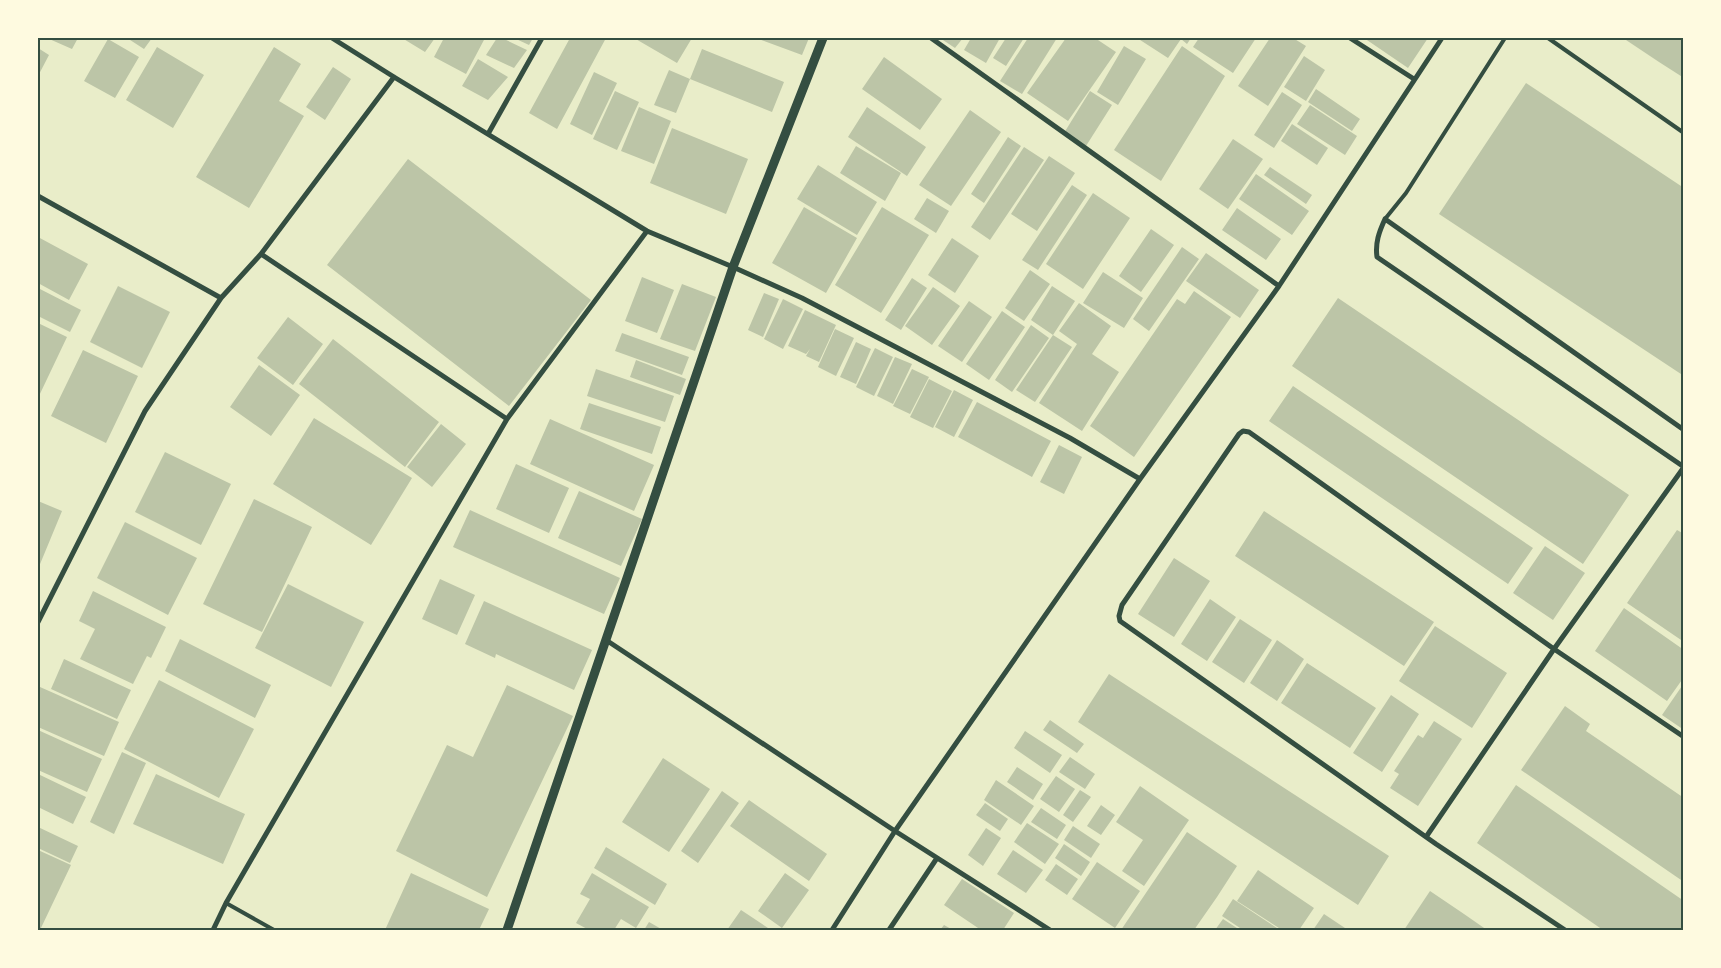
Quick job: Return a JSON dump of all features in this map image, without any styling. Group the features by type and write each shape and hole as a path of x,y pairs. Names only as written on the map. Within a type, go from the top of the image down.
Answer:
{"street":[{"path":"332,38 647,231 802,298 1070,438 1140,479"},
{"path":"488,134 542,38"},
{"path":"507,930 733,267 823,38"},
{"path":"931,38 1279,286"},
{"path":"1350,38 1414,79"},
{"path":"832,930 895,831 1140,479 1279,286 1442,38"},
{"path":"38,622 145,411 221,298 261,254 394,77"},
{"path":"38,196 221,298"},
{"path":"1426,837 1554,649 1683,467 1377,257 1376,247 1385,219 1684,430"},
{"path":"213,930 226,903 507,419 647,231"},
{"path":"261,254 507,419"},
{"path":"1565,930 1426,837 1120,621 1119,616 1122,605 1239,434 1249,432 1554,649 1684,737"},
{"path":"606,640 895,831 1050,930"},
{"path":"889,930 937,858"}],"lane":[{"path":"1385,219 1406,193 1505,38"},
{"path":"1548,38 1684,133"},
{"path":"226,903 274,930"}],"building":[{"path":"47,38 78,38 72,49"},
{"path":"127,38 152,38 144,49"},
{"path":"402,38 435,38 425,52"},
{"path":"444,38 485,38 466,74 434,57"},
{"path":"497,38 502,38 527,50 514,68 486,55"},
{"path":"514,38 533,38 529,45"},
{"path":"570,38 606,38 557,129 529,113"},
{"path":"634,38 692,38 677,63"},
{"path":"756,38 809,38 802,55"},
{"path":"940,38 963,38 955,48"},
{"path":"971,38 1000,38 986,63 964,50"},
{"path":"1006,38 1024,38 1006,66 993,58"},
{"path":"1028,38 1057,38 1022,94 1000,81"},
{"path":"1066,38 1095,38 1116,52 1068,121 1027,93"},
{"path":"1137,38 1191,38 1187,44 1181,39 1168,58"},
{"path":"1199,38 1256,38 1233,73 1193,47"},
{"path":"1270,38 1293,38 1306,46 1268,106 1238,86"},
{"path":"1364,38 1428,38 1408,68"},
{"path":"1623,38 1684,38 1684,78 1659,62"},
{"path":"108,39 139,57 115,98 84,81"},
{"path":"1124,46 1146,59 1118,105 1097,92"},
{"path":"1182,46 1225,76 1161,181 1114,150"},
{"path":"157,47 204,75 173,128 126,100"},
{"path":"274,47 301,64 279,101 304,116 249,208 196,177"},
{"path":"38,48 49,55 38,76"},
{"path":"702,49 784,82 772,112 690,79"},
{"path":"1304,56 1325,70 1306,101 1284,87"},
{"path":"884,57 942,99 920,130 862,89"},
{"path":"478,59 508,77 488,100 462,86"},
{"path":"333,67 351,79 325,120 306,107"},
{"path":"669,70 690,79 676,113 654,105"},
{"path":"594,72 617,83 592,135 570,124"},
{"path":"1526,83 1684,188 1684,376 1439,214"},
{"path":"1316,89 1360,119 1352,131 1308,102"},
{"path":"615,91 639,102 617,150 593,139"},
{"path":"1090,91 1112,105 1086,146 1064,133"},
{"path":"1282,92 1302,105 1274,148 1254,135"},
{"path":"1310,105 1357,136 1345,155 1297,124"},
{"path":"639,107 671,121 654,164 621,151"},
{"path":"867,107 926,147 907,176 848,137"},
{"path":"970,110 1001,132 951,206 919,185"},
{"path":"1292,124 1328,148 1317,165 1281,141"},
{"path":"672,128 748,159 726,214 650,183"},
{"path":"1008,137 1021,146 984,203 971,194"},
{"path":"1233,139 1263,159 1228,209 1199,189"},
{"path":"856,146 901,173 885,201 840,173"},
{"path":"1024,147 1044,160 990,240 971,227"},
{"path":"1049,156 1075,173 1037,231 1011,214"},
{"path":"408,159 591,300 509,406 327,265"},
{"path":"818,165 877,202 857,235 797,199"},
{"path":"1270,167 1312,195 1306,204 1264,175"},
{"path":"1256,174 1309,211 1292,235 1239,199"},
{"path":"1072,185 1087,195 1038,270 1022,260"},
{"path":"1093,193 1130,218 1083,289 1046,264"},
{"path":"927,198 949,211 936,233 914,219"},
{"path":"804,207 857,238 826,293 772,263"},
{"path":"882,207 929,235 881,313 835,285"},
{"path":"1237,208 1281,239 1266,260 1222,230"},
{"path":"1151,229 1174,245 1141,292 1119,276"},
{"path":"38,237 88,264 69,300 38,283"},
{"path":"952,238 979,256 955,293 928,275"},
{"path":"1182,247 1199,259 1149,331 1133,319"},
{"path":"1206,253 1259,290 1240,318 1186,281"},
{"path":"1030,270 1050,284 1024,321 1005,308"},
{"path":"1103,272 1143,298 1124,328 1083,303"},
{"path":"642,277 674,290 657,333 625,321"},
{"path":"912,278 927,288 901,330 885,320"},
{"path":"682,284 716,297 695,351 660,339"},
{"path":"118,286 170,312 142,368 90,342"},
{"path":"1052,286 1075,301 1053,335 1031,320"},
{"path":"933,287 960,306 932,345 905,326"},
{"path":"38,288 81,310 70,332 38,316"},
{"path":"1194,291 1231,317 1134,457 1090,426 1177,299 1185,304"},
{"path":"764,293 779,299 763,337 748,330"},
{"path":"1338,298 1629,495 1583,564 1292,366"},
{"path":"783,299 803,309 783,349 764,339"},
{"path":"969,301 992,317 962,362 938,346"},
{"path":"1079,303 1111,326 1092,354 1119,372 1082,431 1039,403 1077,344 1059,331"},
{"path":"805,310 836,325 819,362 806,356 810,349 806,354 788,346"},
{"path":"1002,311 1025,327 989,380 966,364"},
{"path":"288,317 323,344 293,385 257,358"},
{"path":"38,323 67,337 38,398"},
{"path":"1031,325 1049,338 1012,392 995,380"},
{"path":"835,329 854,338 836,376 818,367"},
{"path":"622,333 689,357 682,375 615,351"},
{"path":"1053,335 1072,347 1035,402 1016,390"},
{"path":"333,339 439,422 405,467 299,384"},
{"path":"856,342 871,349 856,384 840,377"},
{"path":"875,348 893,357 874,396 856,387"},
{"path":"83,350 138,376 106,443 51,416"},
{"path":"895,357 912,364 893,404 877,396"},
{"path":"636,360 686,379 680,395 630,377"},
{"path":"259,365 300,395 271,436 230,407"},
{"path":"596,369 674,396 665,422 587,396"},
{"path":"912,369 929,377 910,414 893,406"},
{"path":"929,379 952,391 933,428 910,417"},
{"path":"1293,386 1533,548 1508,584 1269,421"},
{"path":"954,390 973,400 954,437 935,427"},
{"path":"977,402 1051,441 1032,477 958,437"},
{"path":"589,403 661,427 652,454 580,429"},
{"path":"314,418 412,478 371,545 273,484"},
{"path":"550,419 654,465 634,511 530,464"},
{"path":"441,424 466,444 432,487 407,467"},
{"path":"1059,445 1082,457 1064,494 1040,482"},
{"path":"165,452 231,484 201,545 135,512"},
{"path":"516,464 569,488 549,533 496,509"},
{"path":"579,491 642,519 621,566 558,538"},
{"path":"254,499 312,527 262,632 203,604"},
{"path":"38,501 62,511 38,569"},
{"path":"470,510 620,578 604,614 453,547"},
{"path":"1264,511 1434,622 1404,666 1235,556"},
{"path":"125,522 197,558 168,615 97,578"},
{"path":"1677,530 1684,534 1684,642 1627,603"},
{"path":"1545,546 1585,573 1553,620 1513,593"},
{"path":"1174,558 1210,581 1174,637 1138,614"},
{"path":"440,579 475,595 457,635 422,619"},
{"path":"288,584 364,622 331,687 255,648"},
{"path":"93,591 166,627 151,658 147,656 133,684 80,659 95,629 79,621"},
{"path":"1210,599 1236,617 1207,661 1181,644"},
{"path":"484,601 592,650 574,690 496,654 495,658 465,644"},
{"path":"1624,608 1684,650 1684,677 1667,701 1595,651"},
{"path":"1240,619 1272,640 1244,683 1212,662"},
{"path":"1435,626 1507,673 1472,728 1399,681"},
{"path":"180,639 271,685 255,718 165,671"},
{"path":"1277,640 1304,659 1277,701 1250,683"},
{"path":"64,659 131,690 117,719 51,689"},
{"path":"1307,663 1376,708 1350,748 1281,703"},
{"path":"1109,674 1389,856 1358,905 1078,722"},
{"path":"159,680 254,729 219,798 124,749"},
{"path":"1684,683 1684,730 1662,715"},
{"path":"507,685 573,716 487,897 396,851 447,745 473,757"},
{"path":"40,687 119,722 104,756 38,727 38,692"},
{"path":"1391,695 1419,714 1382,772 1353,753"},
{"path":"1565,706 1590,724 1586,731 1684,798 1684,882 1521,770"},
{"path":"1050,720 1084,744 1077,753 1043,730"},
{"path":"1434,721 1462,739 1418,806 1390,788 1399,774 1394,771 1418,735 1423,738"},
{"path":"38,730 102,759 87,792 38,770"},
{"path":"1025,731 1062,755 1050,773 1014,748"},
{"path":"122,752 146,763 114,834 90,822"},
{"path":"1070,757 1095,774 1085,789 1059,772"},
{"path":"663,758 710,789 669,852 622,822"},
{"path":"1017,767 1043,784 1033,800 1007,782"},
{"path":"38,774 86,797 73,824 38,807"},
{"path":"156,774 245,814 223,864 133,824"},
{"path":"1056,776 1075,789 1059,812 1040,799"},
{"path":"996,780 1034,806 1021,825 984,800"},
{"path":"1516,785 1684,901 1684,930 1603,930 1477,843"},
{"path":"1140,786 1189,820 1144,886 1122,871 1143,840 1116,822"},
{"path":"1080,790 1091,797 1073,822 1063,815"},
{"path":"722,791 739,803 698,863 681,851"},
{"path":"749,800 827,854 809,881 730,826"},
{"path":"985,803 1008,819 1000,831 976,815"},
{"path":"1101,805 1115,815 1101,835 1087,826"},
{"path":"1041,808 1066,825 1057,839 1031,822"},
{"path":"1027,823 1059,844 1045,864 1014,842"},
{"path":"1073,826 1100,844 1091,858 1064,840"},
{"path":"38,827 78,846 70,863 38,848"},
{"path":"986,828 1001,838 983,866 968,855"},
{"path":"1187,832 1237,866 1217,897 1194,930 1121,930"},
{"path":"1064,844 1090,862 1081,876 1055,858"},
{"path":"606,847 667,884 655,905 594,868"},
{"path":"38,850 71,865 40,930 38,930"},
{"path":"1013,850 1043,870 1026,893 997,874"},
{"path":"1097,862 1140,891 1115,928 1072,899"},
{"path":"1056,864 1078,879 1067,895 1045,880"},
{"path":"1258,870 1314,908 1299,930 1282,930 1237,901"},
{"path":"411,873 489,909 479,930 385,930"},
{"path":"592,873 649,907 636,928 621,919 614,930 589,930 576,923 590,899 580,894"},
{"path":"785,873 809,890 782,928 758,911"},
{"path":"962,879 1014,913 1003,930 981,930 944,905"},
{"path":"1430,891 1464,914 1487,930 1404,930"},
{"path":"1233,899 1280,930 1243,930 1222,916"},
{"path":"741,910 771,930 727,930"},
{"path":"1324,914 1348,930 1313,930"},
{"path":"1223,919 1240,930 1215,930"},
{"path":"649,922 663,930 644,930"},
{"path":"944,925 953,930 940,930"}]}
